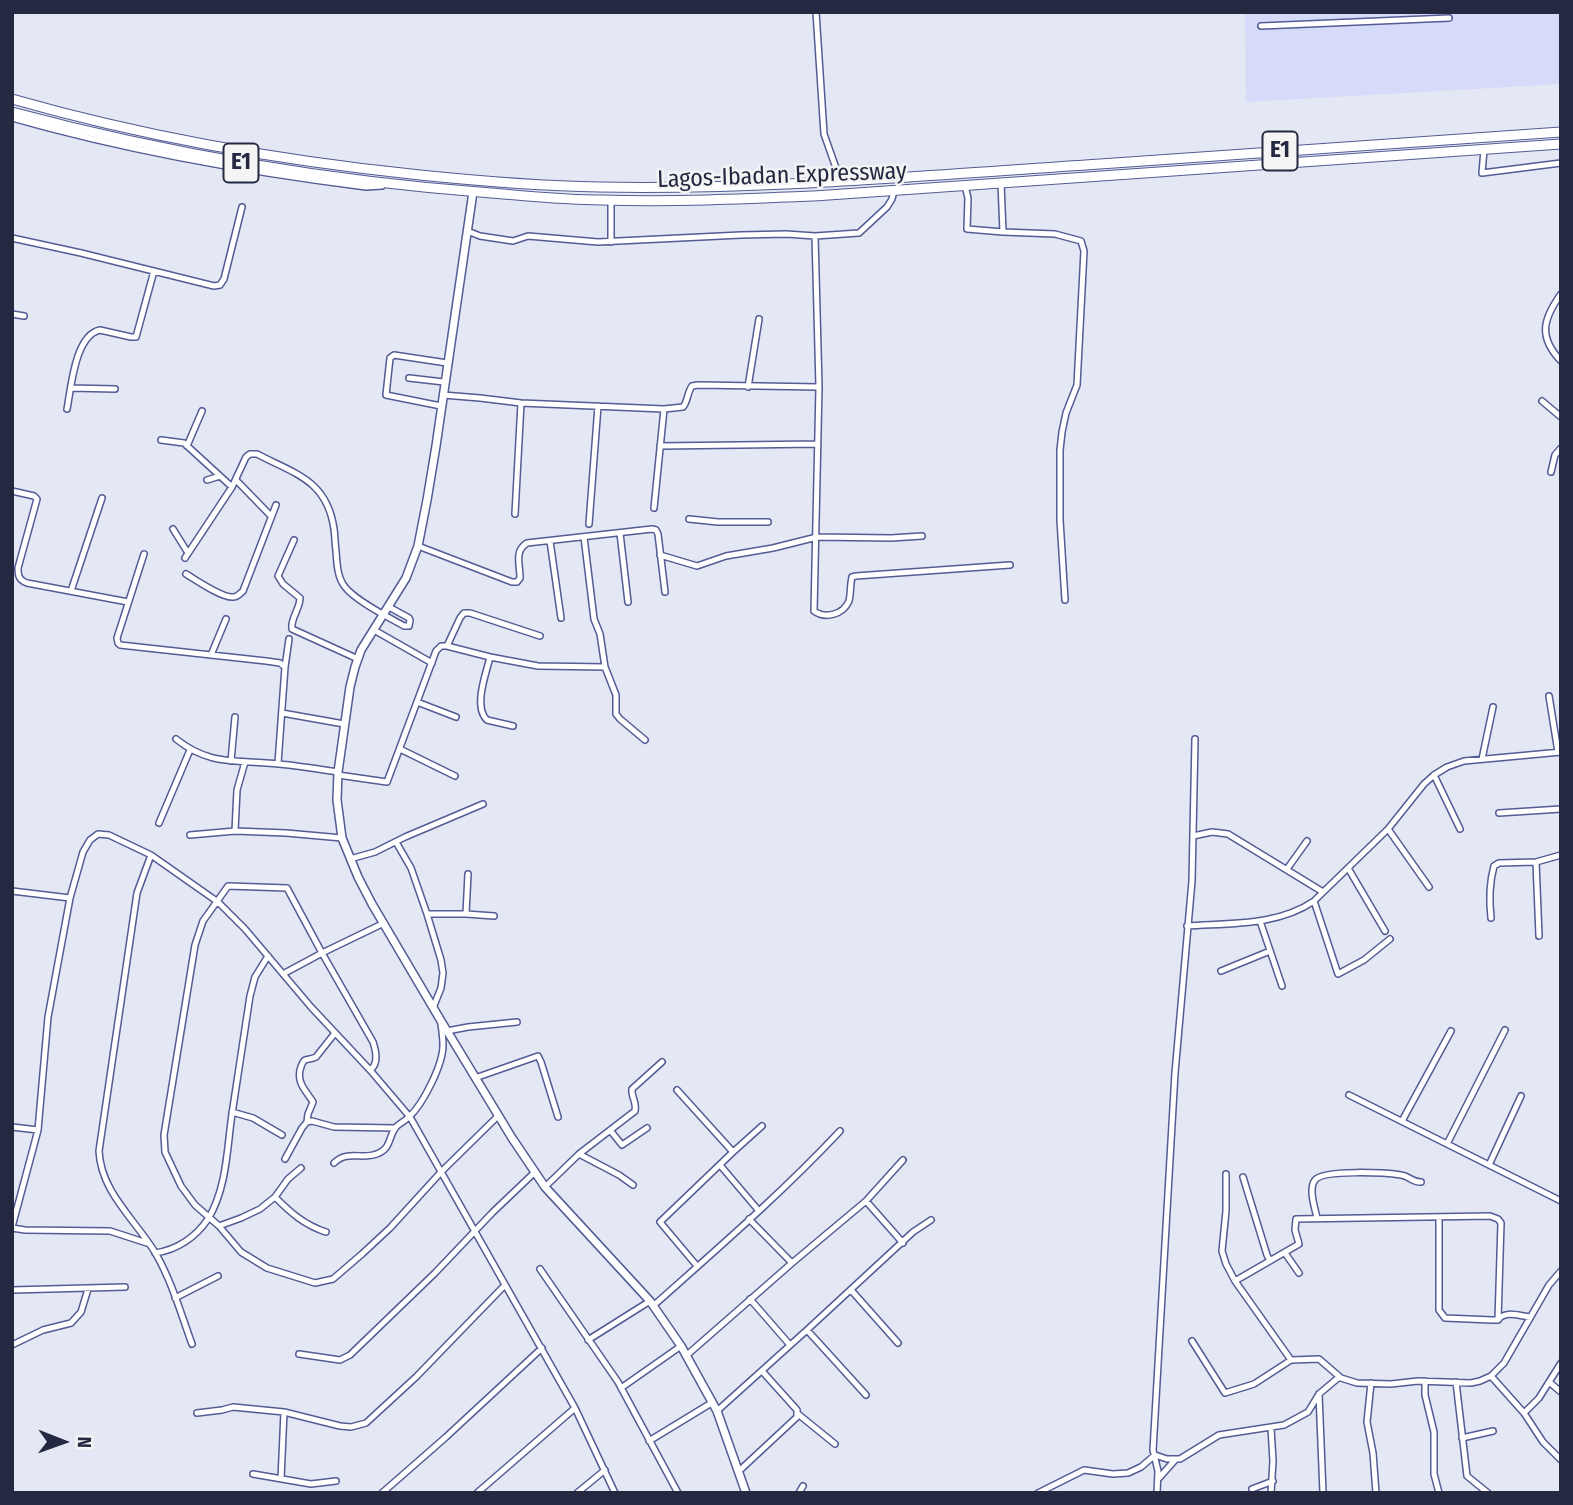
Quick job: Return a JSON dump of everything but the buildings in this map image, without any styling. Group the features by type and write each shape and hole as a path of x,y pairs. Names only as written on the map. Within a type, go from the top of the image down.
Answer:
{"highway":[{"name":"Lagos-Ibadan Expressway","path":"12,99 220,147 369,170 599,187 813,184 1561,132"},
{"name":"Lagos-Ibadan Expressway","path":"12,111 233,162 368,182 472,193 611,201 814,196 1561,144"}],"street":[{"path":"816,12 824,134 843,181"},
{"path":"1261,26 1449,18"},
{"path":"12,118 69,134 246,171 366,187 387,186 419,191 472,193 418,546 406,578 358,659 350,687 338,774 337,800 342,838 358,877 433,1008 498,1116 545,1187 651,1303 687,1355 715,1406 746,1493"},
{"path":"1484,150 1482,173 1561,163"},
{"path":"1000,183 1003,232"},
{"path":"965,186 968,198 967,229 1055,234 1081,241 1084,251 1077,384 1066,413 1060,450 1060,520 1065,600"},
{"path":"467,231 480,236 513,241 528,236 611,242 859,233 887,207 894,191"},
{"path":"611,201 611,242"},
{"path":"12,238 214,286 220,285 225,279 242,206"},
{"path":"815,236 819,387 814,611 821,615 836,613 844,608 849,601 850,581 856,576 1010,565"},
{"path":"67,409 75,364 82,346 91,333 100,330 136,337 154,271"},
{"path":"1561,294 1547,317 1545,332 1548,346 1561,361"},
{"path":"12,314 23,317"},
{"path":"748,387 759,319"},
{"path":"441,406 386,395 390,358 394,355 447,363"},
{"path":"409,378 444,382"},
{"path":"443,396 521,404 664,409 683,407 688,391 692,386 698,385 819,387"},
{"path":"71,388 115,389"},
{"path":"1542,401 1561,417"},
{"path":"515,514 521,404"},
{"path":"589,524 598,406"},
{"path":"654,508 664,409"},
{"path":"187,446 202,411"},
{"path":"161,440 187,446 232,486"},
{"path":"660,446 818,444"},
{"path":"1551,472 1555,455 1561,447"},
{"path":"173,529 187,555 236,480 246,457 257,454 317,487 331,514 335,530 337,566 344,586 384,615 409,626 409,618 389,607"},
{"path":"207,480 220,476"},
{"path":"236,480 271,516"},
{"path":"12,491 37,499 18,568 21,581 128,602"},
{"path":"71,591 102,498"},
{"path":"186,574 230,597 236,597 243,591 276,505"},
{"path":"689,519 768,522"},
{"path":"418,546 517,582 520,578 518,554 521,547 527,543 652,529 658,534 665,592"},
{"path":"620,533 628,603"},
{"path":"660,555 697,566 726,556 817,537 922,536"},
{"path":"584,537 594,619 600,634 605,667 615,695 616,713 645,740"},
{"path":"294,540 278,576 283,584 300,596 292,629 358,659"},
{"path":"550,541 561,618"},
{"path":"144,554 117,638 120,645 266,661 280,663 285,667"},
{"path":"447,646 464,613 540,636"},
{"path":"211,655 226,619"},
{"path":"374,630 432,663"},
{"path":"278,763 289,639"},
{"path":"176,739 190,750 219,760 278,763 387,782 436,651 441,646 538,666 605,667"},
{"path":"490,657 480,702 481,712 487,720 513,726"},
{"path":"1187,926 1260,920 1293,912 1314,901 1388,829 1424,784 1447,767 1464,761 1560,752 1549,696"},
{"path":"417,702 456,717"},
{"path":"1482,760 1493,707"},
{"path":"282,712 344,724"},
{"path":"231,761 235,717"},
{"path":"1157,1493 1158,1471 1153,1450 1175,1073 1192,881 1195,739"},
{"path":"400,749 455,775"},
{"path":"159,823 190,750"},
{"path":"235,831 237,790 245,762"},
{"path":"1434,775 1460,829"},
{"path":"350,859 375,852 483,804"},
{"path":"1499,813 1561,809"},
{"path":"1388,829 1429,887"},
{"path":"190,835 235,831 342,838"},
{"path":"1193,836 1212,832 1228,834 1323,892"},
{"path":"147,1243 110,1231 25,1230 12,1227 38,1130 48,1017 70,898 83,852 90,840 98,834 109,835 151,855 218,902 410,1116 575,1408 615,1493"},
{"path":"1287,869 1307,841"},
{"path":"396,842 411,868 441,960 441,988 433,1008"},
{"path":"151,855 137,893 99,1151 100,1163 104,1178 113,1193 155,1253 192,1344"},
{"path":"1491,918 1488,897 1494,866 1499,863 1536,862 1561,855"},
{"path":"1536,862 1539,936"},
{"path":"1348,868 1385,932"},
{"path":"466,914 468,874"},
{"path":"370,1070 375,1066 376,1058 373,1042 286,888 228,886 203,921 195,945 164,1135 165,1152 181,1186 195,1205 219,1226 241,1252 267,1268 302,1280 314,1283 333,1279 390,1228 442,1171 498,1116"},
{"path":"12,891 70,898"},
{"path":"1314,901 1338,974 1364,960 1390,939"},
{"path":"428,914 494,916"},
{"path":"1260,920 1282,986"},
{"path":"284,974 384,923"},
{"path":"1221,971 1270,951"},
{"path":"155,1253 175,1248 187,1240 209,1218 216,1202 222,1181 250,996 255,977 268,956"},
{"path":"307,1122 334,1127 394,1128 410,1116 436,1076 444,1048 441,1021"},
{"path":"447,1031 517,1023"},
{"path":"1447,1144 1505,1030"},
{"path":"1402,1121 1451,1031"},
{"path":"285,1159 307,1122 313,1102 302,1087 299,1077 302,1062 316,1057 335,1033"},
{"path":"444,1048 453,1042"},
{"path":"475,1078 538,1056 558,1117"},
{"path":"545,1187 579,1154 635,1111 632,1089 662,1062"},
{"path":"677,1090 733,1152"},
{"path":"1349,1095 1561,1201"},
{"path":"1489,1166 1521,1096"},
{"path":"232,1112 253,1118 282,1135"},
{"path":"697,1266 660,1222 762,1126"},
{"path":"12,1127 38,1130"},
{"path":"334,1163 339,1157 377,1155 384,1151 390,1143 394,1128"},
{"path":"610,1130 621,1144 625,1144 648,1129"},
{"path":"588,1340 651,1303 697,1266 759,1211 840,1131"},
{"path":"579,1154 633,1185"},
{"path":"687,1355 866,1201 903,1160"},
{"path":"720,1165 759,1211"},
{"path":"219,1226 260,1209 301,1168"},
{"path":"299,1354 340,1360 350,1356 535,1172"},
{"path":"1317,1218 1313,1183 1323,1175 1358,1172 1405,1175 1414,1182 1421,1182"},
{"path":"1226,1174 1222,1251 1226,1264 1291,1360"},
{"path":"1243,1177 1270,1261"},
{"path":"275,1196 304,1223 326,1232"},
{"path":"866,1201 903,1243"},
{"path":"1235,1280 1299,1244 1295,1230 1296,1219 1490,1216 1501,1223 1498,1320"},
{"path":"1439,1218 1440,1314 1445,1318 1498,1320 1505,1314 1530,1317"},
{"path":"750,1219 792,1263"},
{"path":"649,1441 715,1406 762,1371 913,1232 931,1220"},
{"path":"1285,1253 1299,1273"},
{"path":"540,1269 621,1388 678,1493"},
{"path":"1192,1340 1225,1393 1254,1384 1291,1360 1319,1359 1341,1378 1371,1384 1425,1381 1471,1383 1491,1376 1504,1363 1549,1285 1561,1271"},
{"path":"175,1298 218,1276"},
{"path":"197,1413 233,1407 284,1412 340,1426 351,1427 366,1423 416,1377 505,1286"},
{"path":"12,1290 125,1287"},
{"path":"12,1345 43,1330 71,1323 81,1312 88,1289"},
{"path":"851,1290 898,1343"},
{"path":"750,1300 790,1345"},
{"path":"807,1331 866,1395"},
{"path":"621,1388 681,1346"},
{"path":"382,1493 542,1348"},
{"path":"1524,1413 1539,1398 1561,1363"},
{"path":"762,1371 798,1414 835,1444"},
{"path":"1491,1376 1524,1413 1543,1442 1561,1460"},
{"path":"1158,1480 1175,1460 1216,1436 1284,1425 1308,1412 1319,1394 1341,1378"},
{"path":"1425,1381 1425,1395 1434,1432 1434,1474 1439,1493"},
{"path":"1456,1382 1467,1476 1488,1493"},
{"path":"1549,1382 1561,1392"},
{"path":"1371,1384 1367,1422 1376,1493"},
{"path":"1319,1394 1323,1493"},
{"path":"477,1493 575,1408"},
{"path":"281,1479 284,1412"},
{"path":"740,1471 798,1414"},
{"path":"1271,1427 1271,1493"},
{"path":"1462,1438 1493,1431"},
{"path":"1154,1455 1175,1460"},
{"path":"1038,1493 1084,1470 1128,1473 1141,1467 1154,1455"},
{"path":"577,1493 605,1470"},
{"path":"253,1474 315,1484 336,1481"},
{"path":"1252,1489 1273,1480"},
{"path":"799,1493 803,1486"}],"shaded area":[{"path":"1245,12 1561,12 1561,84 1246,102"}]}
